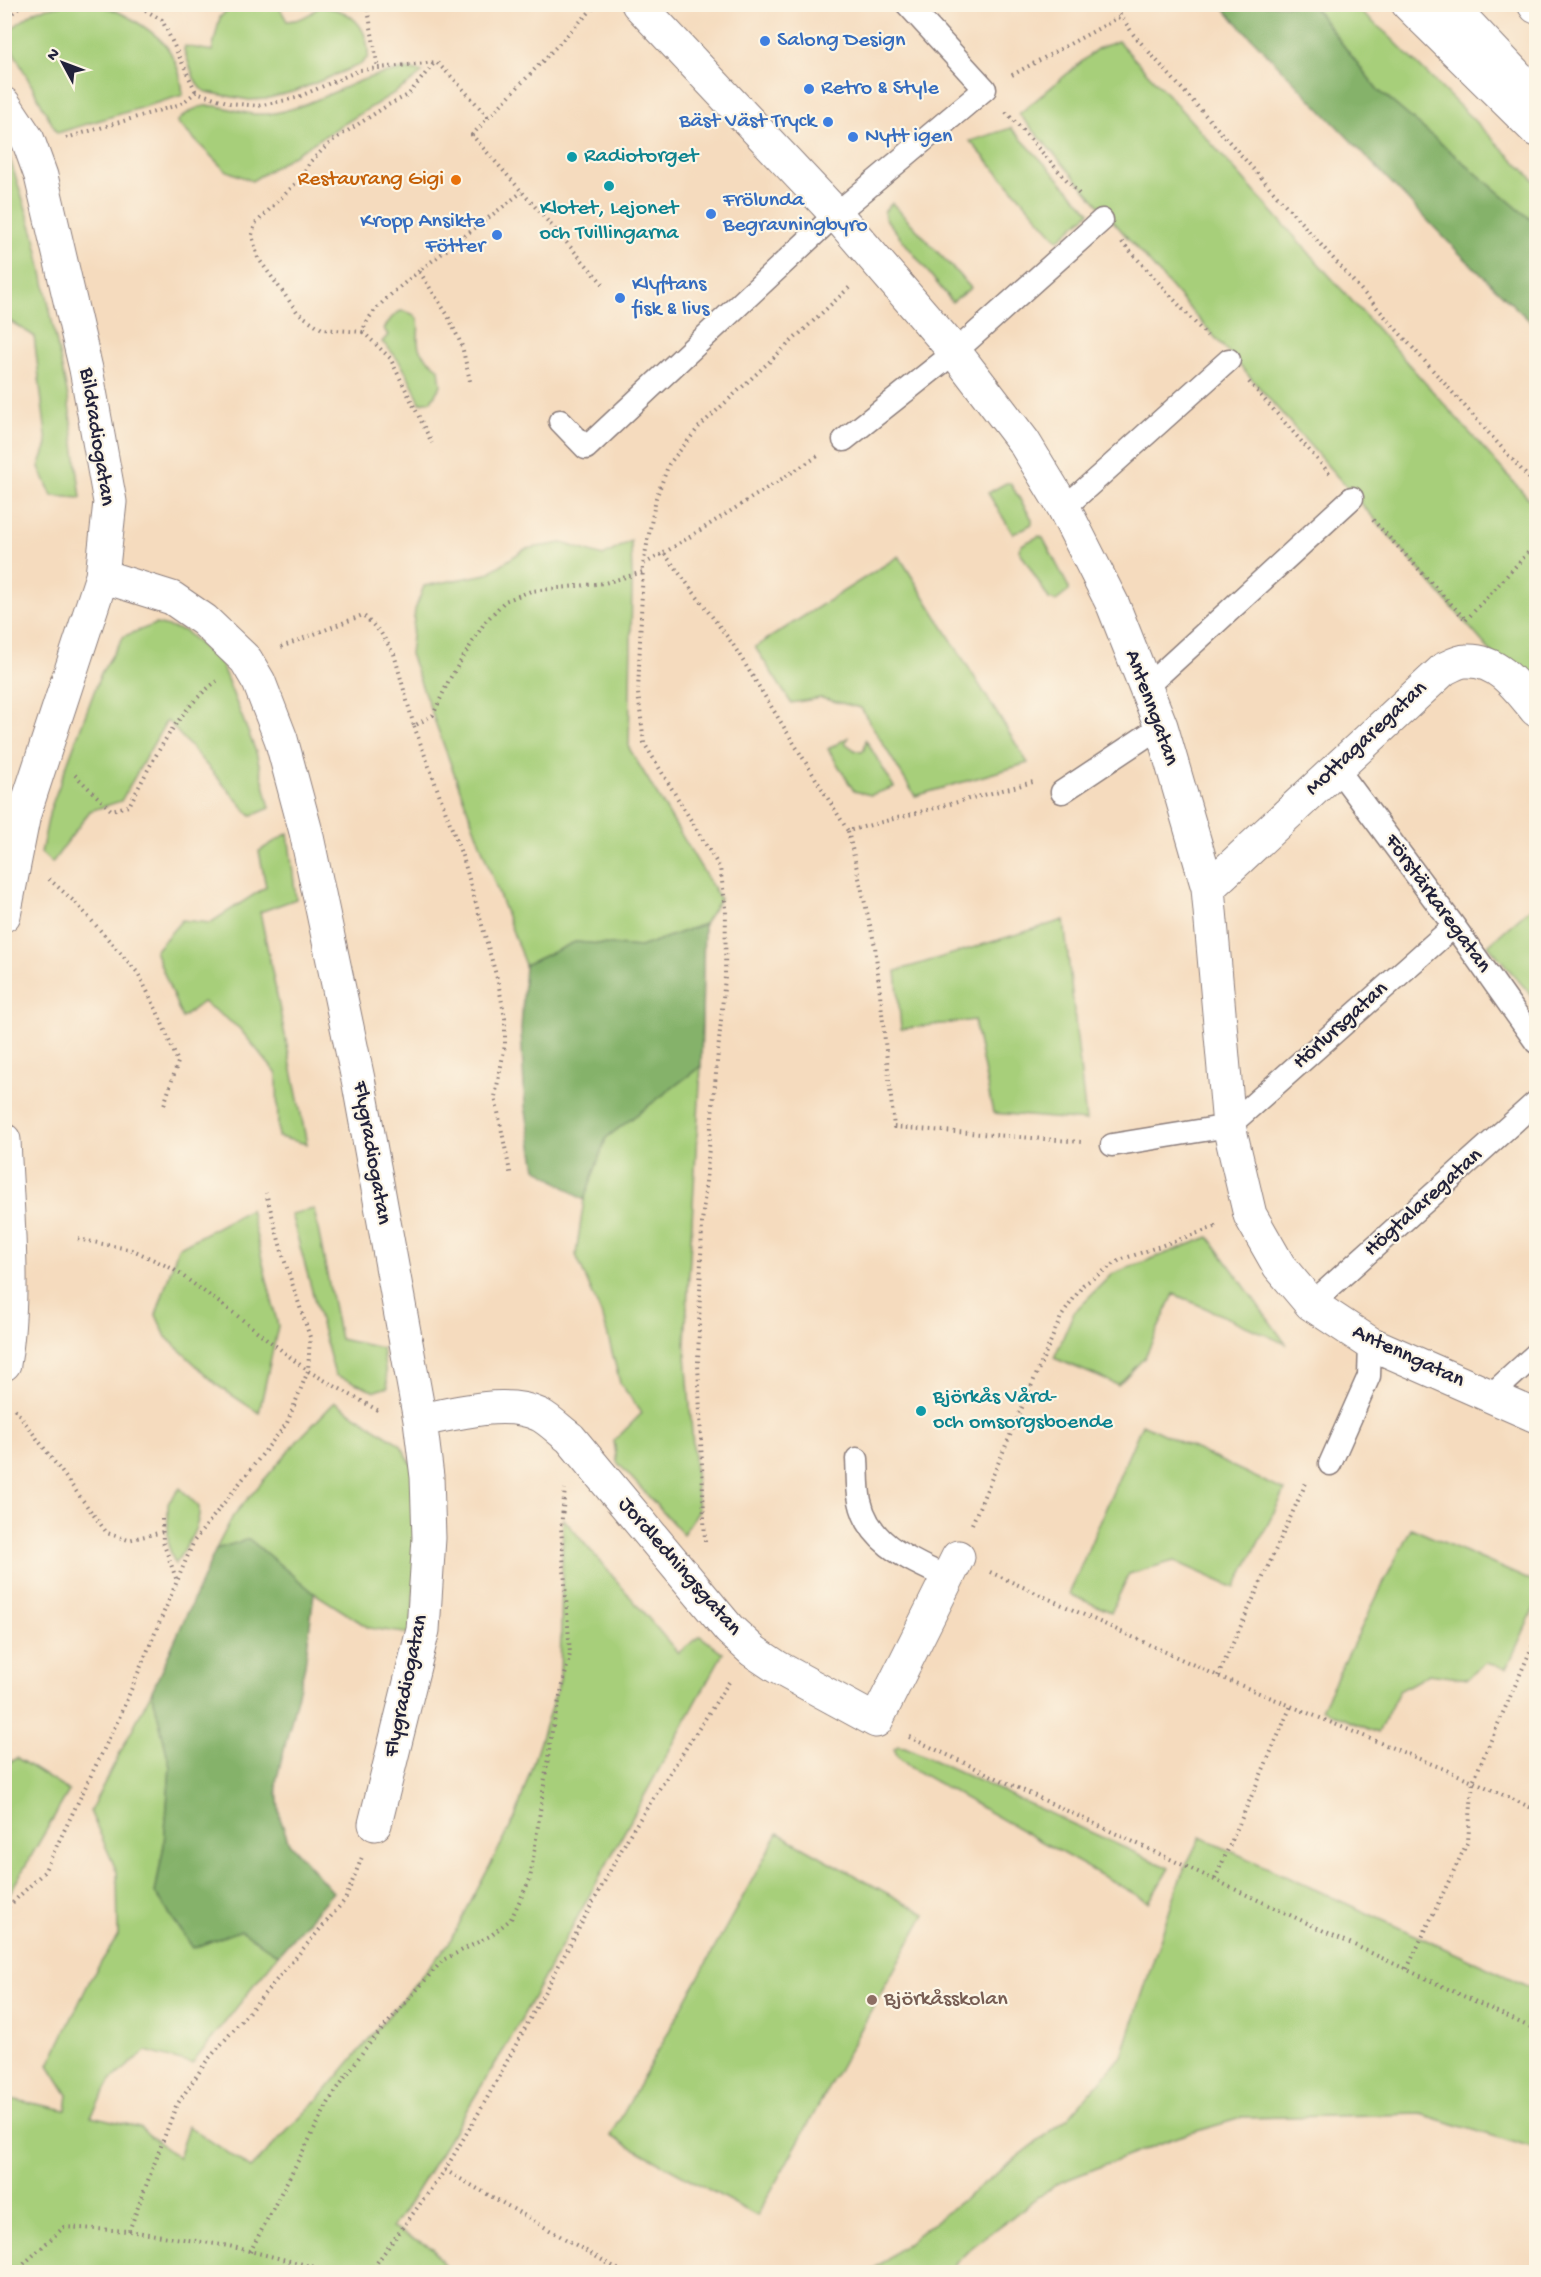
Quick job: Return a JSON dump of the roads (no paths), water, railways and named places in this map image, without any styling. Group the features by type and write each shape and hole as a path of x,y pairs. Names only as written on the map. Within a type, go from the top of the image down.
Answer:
{"street":[{"name":"Antenngatan","path":"638,4 836,214 955,352 1024,442 1064,508 1113,605 1161,726 1208,888 1229,1126 1250,1215 1279,1266 1311,1304 1370,1343 1536,1416"},
{"path":"1408,4 1536,130"},
{"path":"1449,4 1536,96"},
{"name":"Bildradiogatan","path":"4,104 28,140 41,176 86,369 110,502 102,576 24,814 4,915"},
{"name":"Flygradiogatan","path":"102,576 172,598 204,620 246,660 259,682 281,739 306,832 359,1084 420,1420 427,1477 429,1538 423,1630 375,1824"},
{"name":"Mottagaregatan","path":"1208,888 1444,669 1465,661 1490,664 1509,679 1536,710"},
{"path":"4,1140 10,1300 8,1341 4,1364"},
{"name":"Jordledningsgatan","path":"420,1420 501,1407 520,1409 540,1416 570,1438 729,1629 753,1651 876,1721 953,1567"}],"lane":[{"path":"560,422 586,448 836,214 985,89 907,4"},
{"path":"844,440 955,352 1102,220"},
{"path":"1064,508 1229,360"},
{"path":"1145,688 1352,498"},
{"path":"1062,792 1161,726"},
{"name":"Förstärkaregatan","path":"1336,767 1454,926 1536,1042"},
{"name":"Hörlursgatan","path":"1229,1126 1454,926"},
{"name":"Högtalaregatan","path":"1311,1304 1536,1101"},
{"path":"1112,1145 1229,1126"},
{"path":"1330,1464 1369,1376 1370,1343"},
{"path":"1491,1395 1536,1353"},
{"path":"857,1459 860,1502 873,1533 899,1555 953,1567"}],"place":[{"name":"Salong Design","path":"765,41"},
{"name":"Retro & Style","path":"809,89"},
{"name":"Bäst Väst Tryck","path":"828,122"},
{"name":"Nytt igen","path":"853,137"},
{"name":"Radiotorget","path":"572,157"},
{"name":"Restaurang Gigi","path":"456,180"},
{"name":"Klotet, Lejonet och Tvillingarna","path":"609,186"},
{"name":"Frölunda Begravningbyro","path":"711,214"},
{"name":"Kropp Ansikte Fötter","path":"497,235"},
{"name":"Klyftans fisk & livs","path":"620,298"},
{"name":"Björkås Vård- och omsorgsboende","path":"921,1411"},
{"name":"Björkåsskolan","path":"872,2000"}]}
